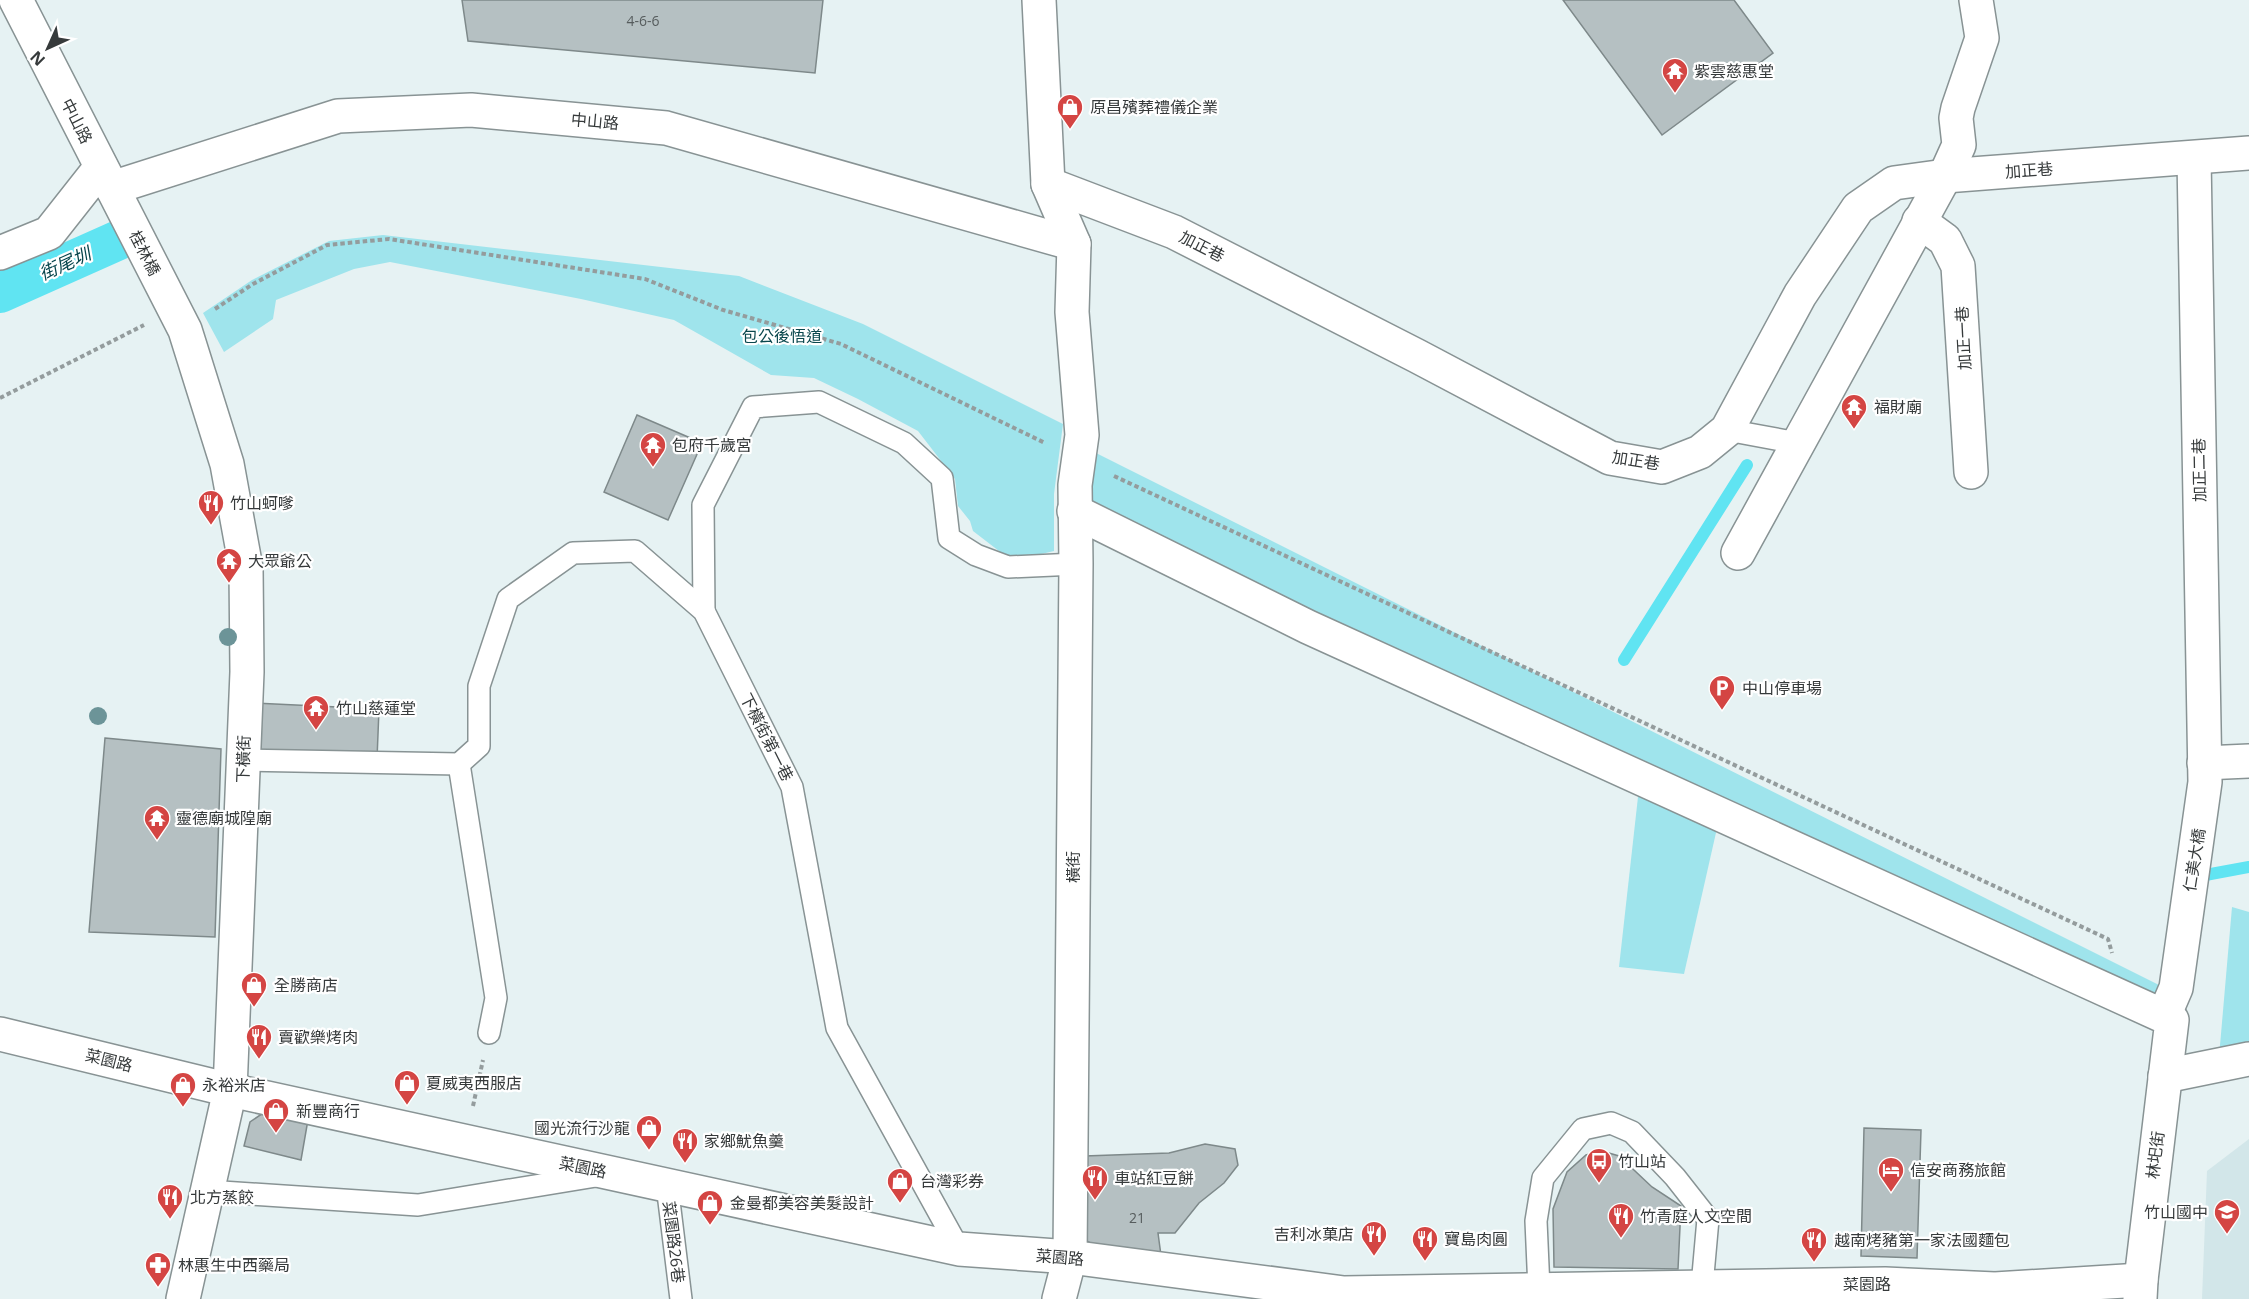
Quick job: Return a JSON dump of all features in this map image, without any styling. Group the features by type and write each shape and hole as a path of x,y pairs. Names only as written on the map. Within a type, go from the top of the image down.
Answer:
{"street":[{"name":"中山路","path":"16,0 106,177 338,116 471,110 666,128 1074,244"},
{"path":"1039,0 1048,184 1074,244"},
{"path":"1738,553 1945,176 1959,145 1956,118 1958,108 1982,38 1976,0"},
{"name":"加正巷","path":"1048,184 1174,232 1610,458 1662,467 1700,452 1727,430 1800,295 1858,208 1894,183 1945,176 2249,153"},
{"name":"加正二巷","path":"2194,158 2205,772"},
{"path":"0,253 49,233 106,177"},
{"name":"桂林橋","path":"106,177 180,320"},
{"name":"加正一巷","path":"1919,221 1945,240 1958,266 1971,472"},
{"name":"橫街","path":"1059,1299 1070,1257 1076,564 1074,511 1080,447 1072,312 1074,244"},
{"name":"下橫街","path":"180,320 227,464 246,568 246,672 231,1090 183,1299"},
{"path":"1074,511 1318,632 2164,1016"},
{"path":"2205,772 2249,761"},
{"name":"仁美大橋","path":"2164,1016 2176,988 2205,772"},
{"name":"林圯街","path":"2140,1289 2172,1020 2164,1016"},
{"name":"菜園路","path":"0,1034 231,1090 959,1249 1070,1257 1344,1293 1539,1289 1590,1294 1702,1286 1885,1291 2140,1289"},
{"path":"2164,1076 2249,1059"}],"lane":[{"path":"704,611 703,505 753,407 819,402 904,443 942,478 949,538 976,555 1008,567 1076,564"},
{"path":"1727,430 1798,443"},
{"name":"下橫街第一巷","path":"459,764 479,746 480,686 508,599 573,553 635,551 704,611 792,787 837,1028 959,1249"},
{"path":"242,760 459,764 496,998 489,1033"},
{"path":"1539,1289 1536,1221 1543,1178 1583,1129 1611,1123 1632,1132 1675,1177 1707,1220 1702,1286"},
{"path":"207,1191 418,1205 611,1173"},
{"name":"菜園路26巷","path":"667,1185 681,1299"}],"path":[{"path":"0,398 180,320 327,245 389,239 645,279 723,309 841,344 1080,447 2108,939 2126,999"},
{"path":"465,1141 489,1033"}],"shaded area":[{"name":"竹山國中","path":"2249,1139 2249,1299 2202,1299 2207,1171"}],"green space":[{"name":"包公後悟道","path":"383,235 739,276 863,324 1063,424 1054,494 1054,551 1012,561 973,531 970,521 958,506 955,479 918,431 814,378 771,375 674,320 581,299 390,262 354,269 276,300 273,319 224,352 203,313 252,280 329,241"},
{"path":"1086,448 2169,990 2161,1009 1082,508"},
{"path":"1640,779 1720,815 1684,974 1619,967"},
{"path":"2232,907 2249,912 2249,1048 2219,1057"}],"building":[{"path":"462,0 823,0 815,73 468,41"},
{"name":"紫雲慈惠堂","path":"1563,0 1734,0 1773,53 1662,135"},
{"name":"包府千歲宮","path":"637,415 702,443 668,520 604,492"},
{"name":"竹山慈蓮堂","path":"254,703 379,709 377,759 252,753"},
{"name":"靈德廟城隍廟","path":"105,738 221,749 215,937 89,932"},
{"name":"新豐商行","path":"275,1105 309,1114 301,1160 244,1146 250,1122"},
{"name":"信安商務旅館","path":"1864,1128 1921,1130 1917,1258 1861,1256"},
{"path":"1205,1144 1235,1149 1238,1165 1224,1183 1199,1203 1175,1233 1158,1233 1162,1263 1100,1249 1087,1241 1085,1156 1169,1153"},
{"path":"1602,1151 1619,1156 1652,1187 1681,1206 1678,1269 1554,1267 1553,1209 1567,1172 1586,1155"}],"waterway":[{"name":"街尾圳","path":"0,293 130,235"},
{"path":"1624,660 1747,465"},
{"name":"街尾圳","path":"2200,876 2249,867"}],"place":[{"name":"紫雲慈惠堂","path":"1675,94"},
{"name":"原昌殯葬禮儀企業","path":"1070,130"},
{"name":"福財廟","path":"1854,430"},
{"name":"包府千歲宮","path":"653,468"},
{"name":"竹山蚵嗲","path":"211,526"},
{"name":"大眾爺公","path":"229,584"},
{"name":"中山停車場","path":"1722,711"},
{"name":"竹山慈蓮堂","path":"316,731"},
{"name":"靈德廟城隍廟","path":"157,841"},
{"name":"全勝商店","path":"254,1008"},
{"name":"賣歡樂烤肉","path":"259,1060"},
{"name":"夏威夷西服店","path":"407,1106"},
{"name":"永裕米店","path":"183,1108"},
{"name":"新豐商行","path":"276,1134"},
{"name":"國光流行沙龍","path":"649,1151"},
{"name":"家鄉魷魚羹","path":"685,1164"},
{"name":"竹山站","path":"1599,1184"},
{"name":"信安商務旅館","path":"1891,1193"},
{"name":"車站紅豆餅","path":"1095,1201"},
{"name":"台灣彩券","path":"900,1204"},
{"name":"北方蒸餃","path":"170,1220"},
{"name":"金曼都美容美髮設計","path":"710,1226"},
{"name":"竹山國中","path":"2227,1235"},
{"name":"竹青庭人文空間","path":"1621,1239"},
{"name":"吉利冰菓店","path":"1374,1257"},
{"name":"寶島肉圓","path":"1425,1262"},
{"name":"越南烤豬第一家法國麵包","path":"1814,1263"},
{"name":"林惠生中西藥局","path":"158,1288"}]}
